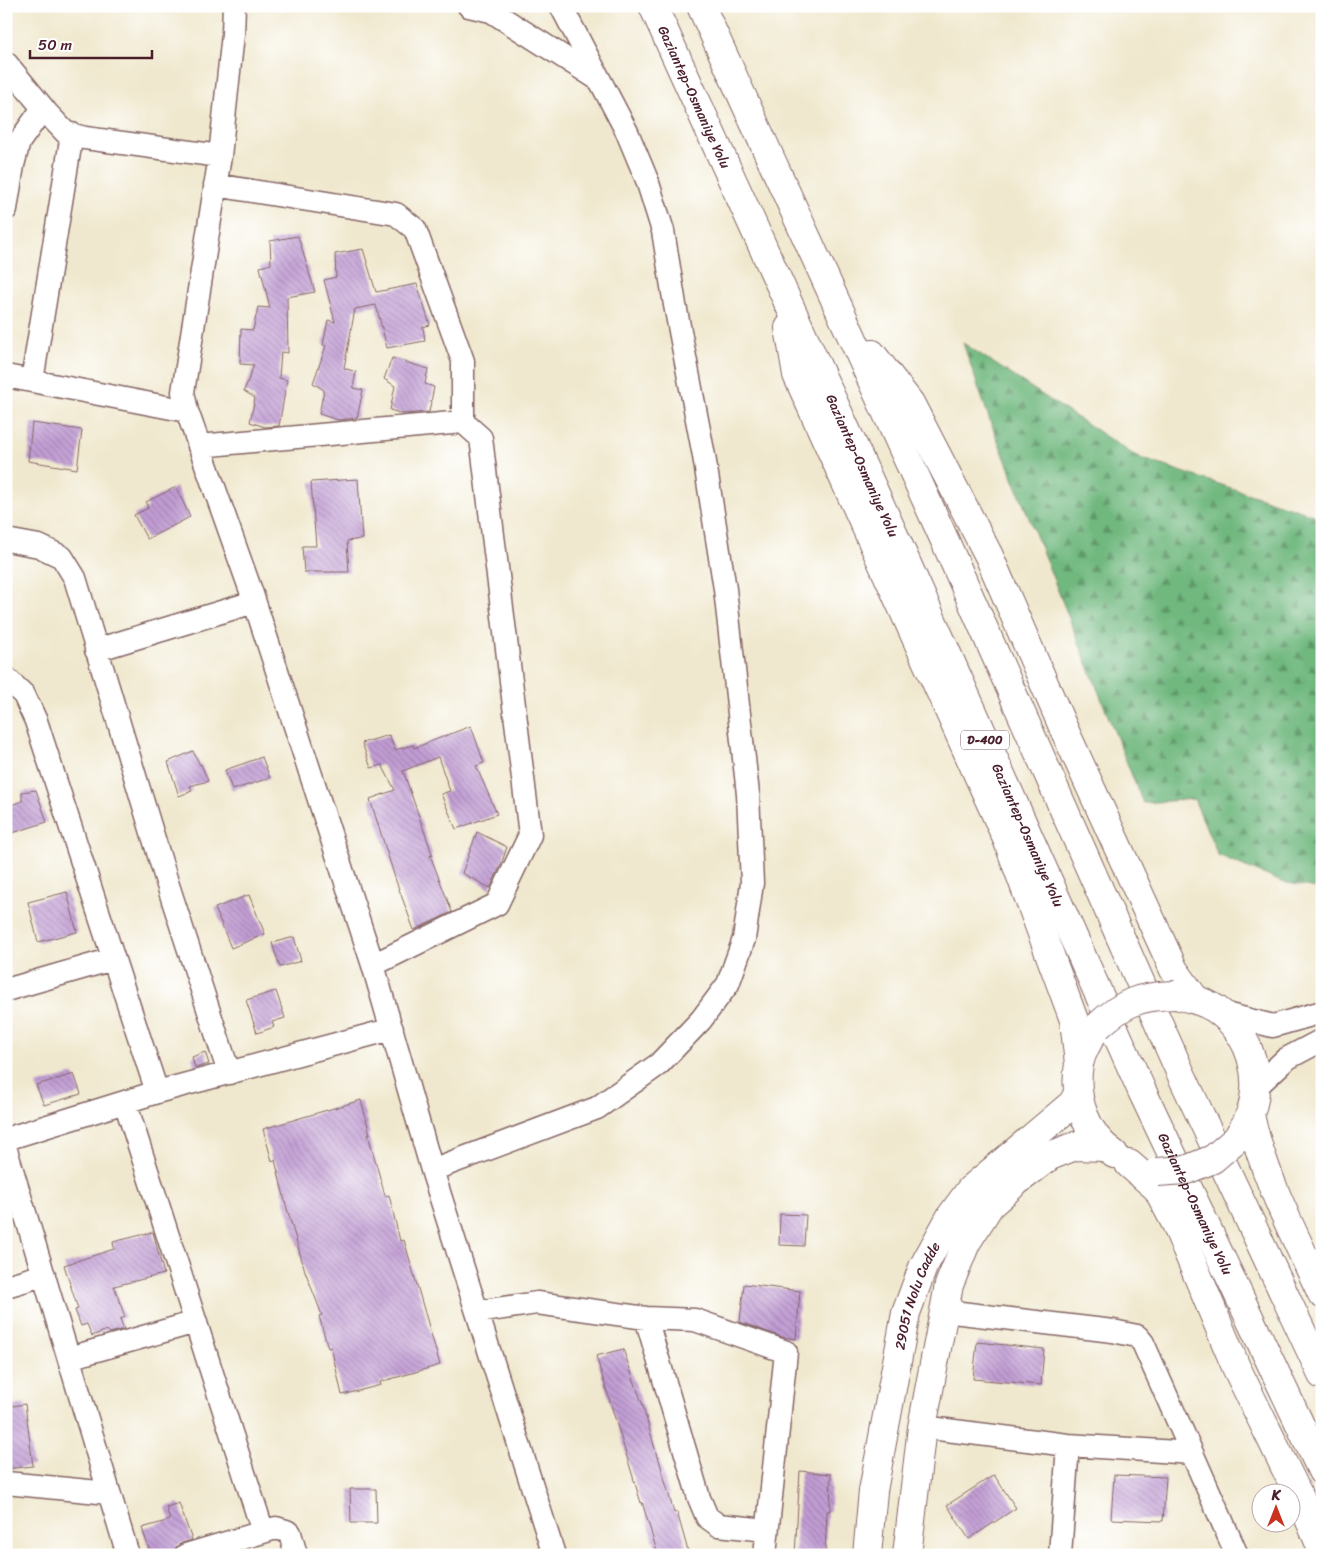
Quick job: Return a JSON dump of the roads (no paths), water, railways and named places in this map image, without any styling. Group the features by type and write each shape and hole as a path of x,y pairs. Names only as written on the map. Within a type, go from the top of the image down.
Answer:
{"main road":[{"name":"Gaziantep-Osmaniye Yolu","path":"653,6 903,555 1142,1091 1322,1471"},
{"name":"D-400","path":"701,6 945,541 1182,1074 1322,1375"},
{"path":"784,294 797,375 1007,839 1074,1020 1079,1064 1078,1094 1086,1123 1104,1147 1129,1164 1156,1188 1176,1224 1236,1367 1301,1500 1322,1549"},
{"path":"843,316 910,403 989,556 1185,997"},
{"path":"1079,1064 1086,1044 1098,1026 1114,1011 1133,1001 1153,995 1185,997 1221,1013 1240,1033 1253,1059 1256,1087 1250,1115 1236,1140 1213,1159 1186,1170 1157,1172 1129,1164"},
{"name":"29051 Nolu Cadde","path":"867,1555 873,1491 906,1313 924,1267 951,1216 970,1190 1072,1104 1078,1094"},
{"path":"1250,1115 1256,1143 1277,1199 1322,1294"},
{"name":"29051 Nolu Cadde","path":"907,1555 922,1426 949,1285 966,1243 990,1205 1050,1156 1075,1146 1104,1147"}],"street":[{"path":"234,6 233,34 220,156 184,392 187,411 254,602 373,965 432,1170 554,1555"},
{"path":"469,6 494,8 600,81"},
{"path":"432,1170 597,1108 658,1064 702,1020 728,984 744,939 752,883 748,794 725,589 704,456 674,305 663,231 647,180 627,132 561,6"},
{"path":"6,63 42,108 66,133 86,138 220,156"},
{"path":"6,209 13,165 19,142 42,108"},
{"path":"32,380 72,134"},
{"path":"215,185 396,214 415,229 463,361 463,422"},
{"path":"6,376 187,411"},
{"path":"199,446 463,422 481,438 530,835 497,904 373,965"},
{"path":"6,540 39,546 62,557 75,578 167,882 229,1073"},
{"path":"96,650 254,602"},
{"path":"6,678 24,695 36,721 157,1092"},
{"path":"6,990 114,959"},
{"path":"1221,1013 1273,1026 1322,1012"},
{"path":"6,1139 157,1092 392,1029"},
{"path":"1256,1087 1286,1060 1322,1040"},
{"path":"125,1102 264,1532"},
{"path":"6,1150 128,1555"},
{"path":"6,1286 44,1275"},
{"path":"477,1312 537,1302 646,1318 695,1320 786,1352 764,1555"},
{"path":"944,1312 1113,1331 1137,1336 1143,1343 1237,1555"},
{"path":"646,1318 699,1498 707,1517 718,1524 767,1530"},
{"path":"69,1358 196,1322"},
{"path":"922,1426 1068,1446 1192,1453"},
{"path":"1060,1555 1068,1446"},
{"path":"6,1483 109,1493"},
{"path":"186,1555 276,1528 290,1534 296,1555"}]}
